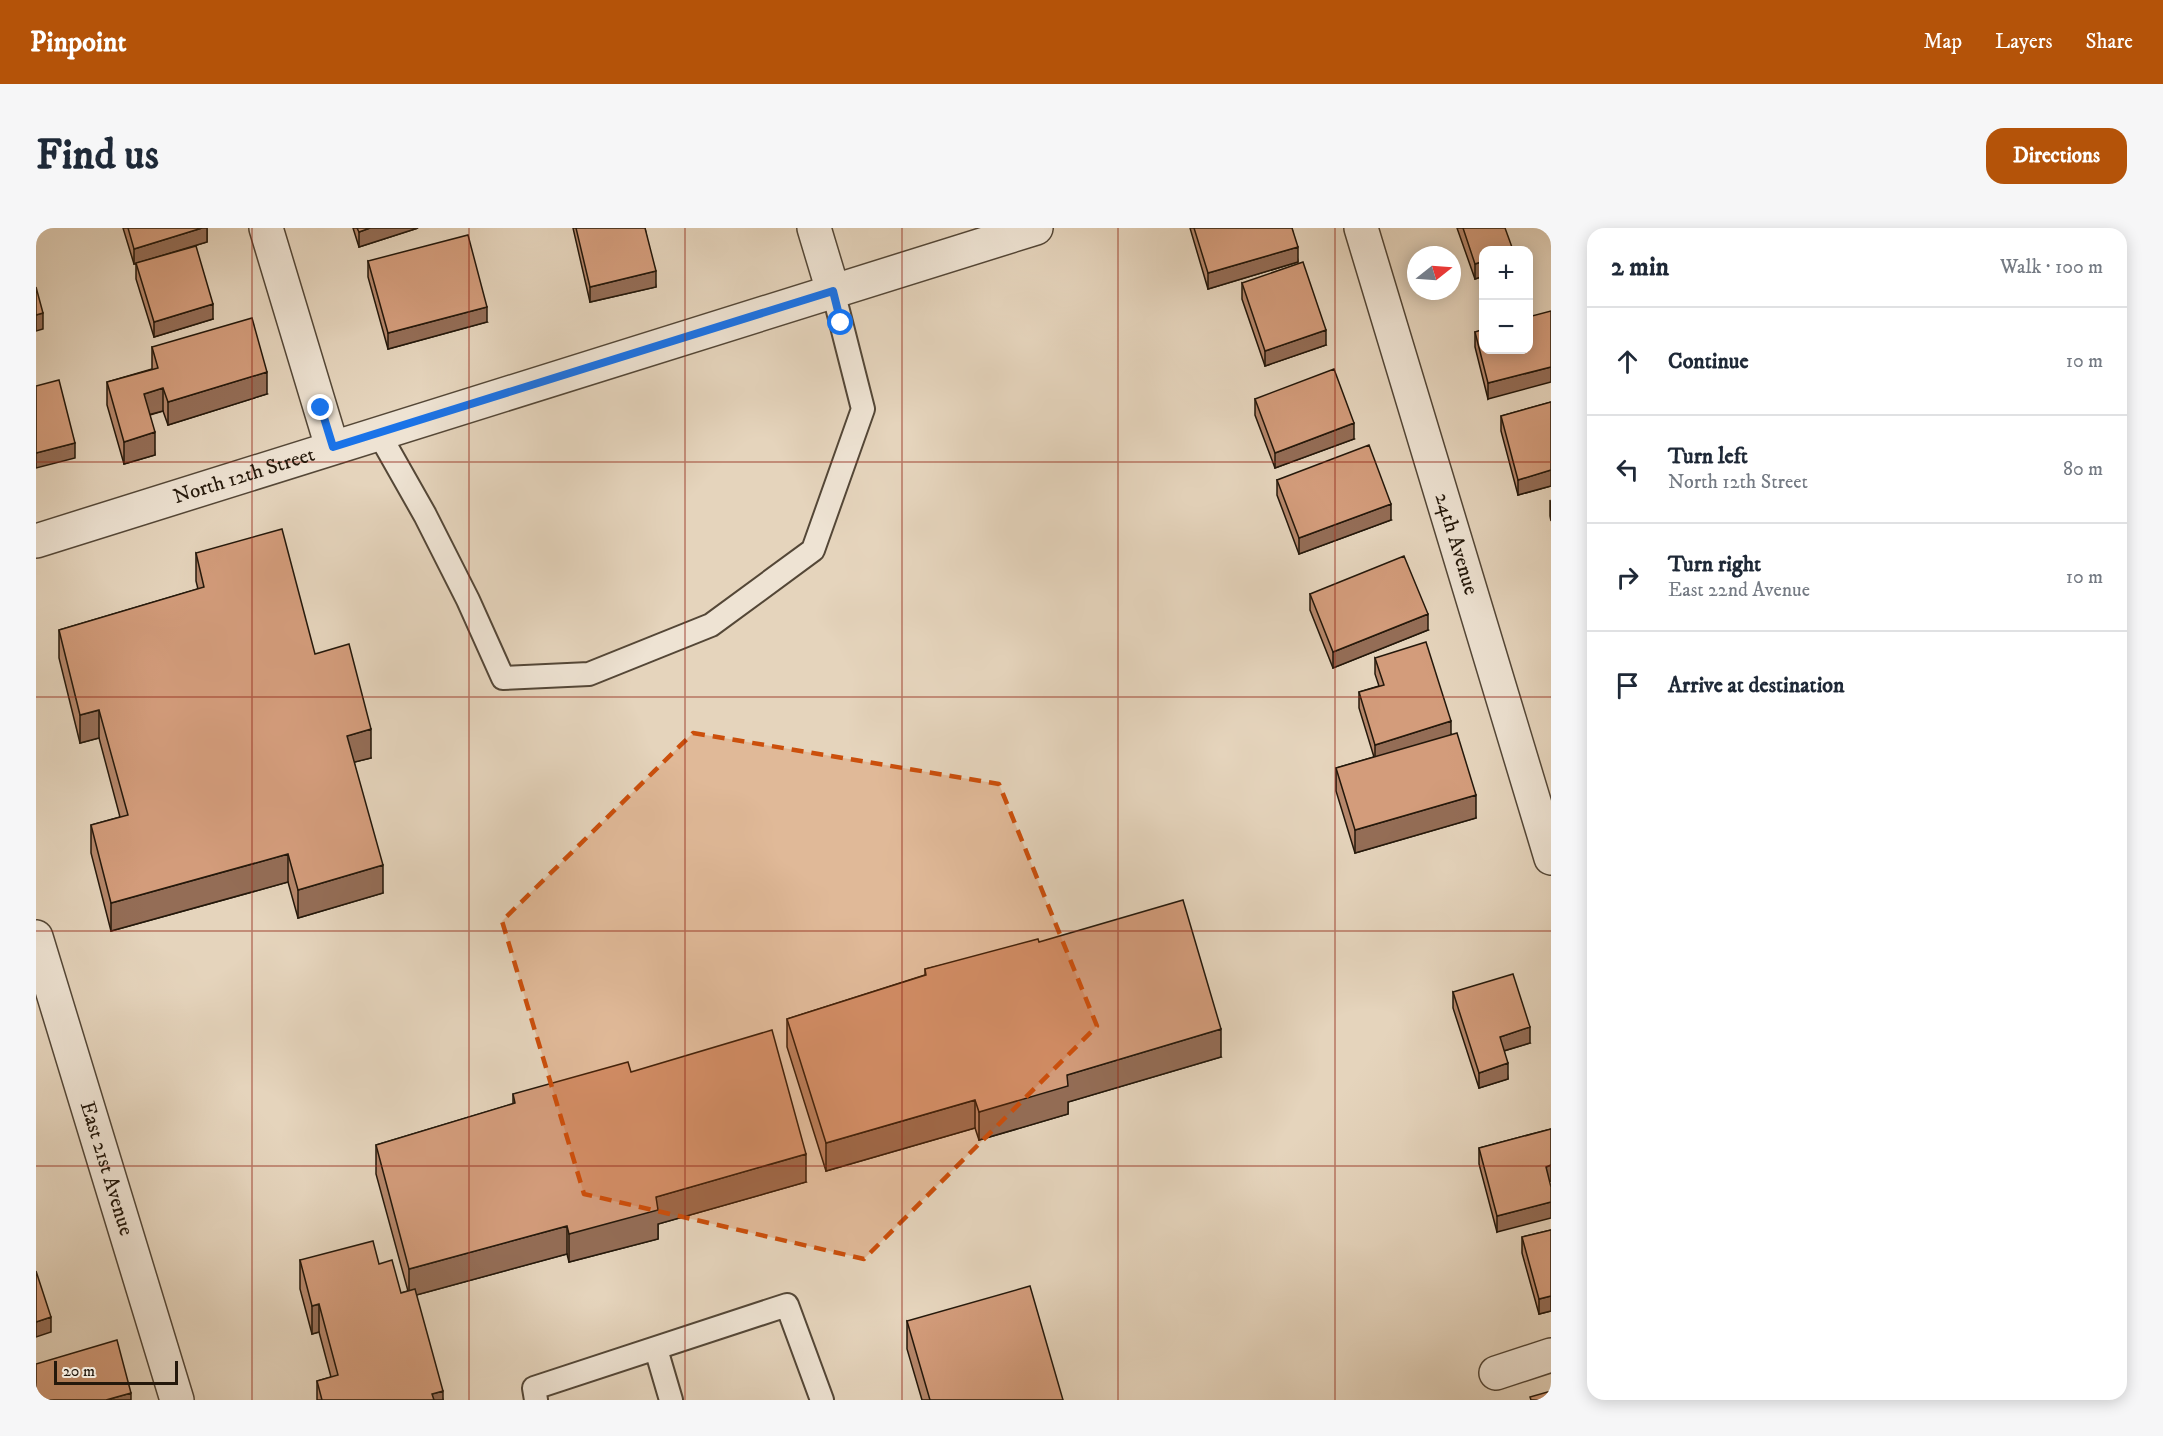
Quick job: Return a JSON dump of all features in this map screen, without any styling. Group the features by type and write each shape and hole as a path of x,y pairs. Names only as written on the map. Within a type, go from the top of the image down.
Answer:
{"street":[{"path":"266,228 333,447"},
{"path":"814,228 833,291"},
{"name":"North 12th Street","path":"36,541 378,432 1036,228"},
{"name":"24th Avenue","path":"1361,228 1551,858"},
{"name":"East 21st Avenue","path":"36,938 177,1400"},
{"path":"1496,1373 1551,1355"}],"lane":[{"path":"378,432 425,515 468,600 503,678 589,674 711,626 813,550 863,409 833,291"},
{"path":"536,1400 534,1388 788,1305 822,1400"},
{"path":"656,1349 671,1400"}],"highlighted area":[{"path":"693,733 999,784 1097,1026 864,1259 584,1194 502,921"}],"building":[{"path":"128,228 202,228 134,249"},
{"path":"357,228 370,228 359,232"},
{"path":"576,228 645,228 656,271 590,287"},
{"path":"1194,228 1292,228 1298,247 1208,273"},
{"path":"1463,228 1505,228 1512,246 1479,246 1479,263 1475,264"},
{"path":"468,235 487,307 388,333 368,261"},
{"path":"196,246 213,304 154,322 136,263"},
{"path":"1303,262 1326,330 1265,351 1242,283"},
{"path":"36,287 43,313 36,315"},
{"path":"1551,311 1551,367 1488,383 1481,354 1533,354 1533,316"},
{"path":"252,318 267,372 168,402 163,388 144,394 155,432 124,442 107,382 158,368 152,347"},
{"path":"1479,331 1479,348 1475,332"},
{"path":"1334,369 1354,423 1275,453 1255,399"},
{"path":"59,380 75,443 36,453 36,386"},
{"path":"1551,402 1551,470 1518,480 1501,416"},
{"path":"1369,445 1391,504 1299,538 1277,480"},
{"path":"282,529 315,654 349,644 371,729 347,736 383,865 298,890 288,854 111,903 91,825 128,815 99,710 80,715 59,630 204,587 196,553"},
{"path":"1404,556 1428,614 1333,652 1310,594"},
{"path":"1426,642 1451,721 1375,745 1359,692 1384,685 1375,658"},
{"path":"1457,733 1476,795 1355,830 1336,768"},
{"path":"1183,900 1221,1029 1067,1075 1068,1086 979,1112 975,1100 826,1143 787,1019 926,975 925,969 1038,939 1039,942"},
{"path":"1513,974 1530,1027 1500,1037 1508,1063 1479,1073 1453,992"},
{"path":"772,1030 806,1154 656,1197 658,1210 569,1234 567,1226 409,1269 376,1145 515,1103 513,1094 628,1062 631,1072"},
{"path":"1551,1129 1551,1165 1546,1167 1551,1187 1551,1202 1497,1216 1479,1148"},
{"path":"1551,1230 1551,1296 1539,1299 1522,1237"},
{"path":"373,1241 379,1264 392,1260 401,1293 415,1289 443,1391 432,1394 434,1400 322,1400 317,1381 338,1375 319,1304 312,1306 300,1260"},
{"path":"36,1271 51,1317 36,1322"},
{"path":"1030,1286 1063,1400 930,1400 907,1321"},
{"path":"117,1340 131,1393 106,1400 36,1400 36,1364"},
{"path":"1551,1391 1551,1400 1531,1400 1530,1397"}],"route":[{"path":"321,408 333,447 833,291 841,323"}]}
